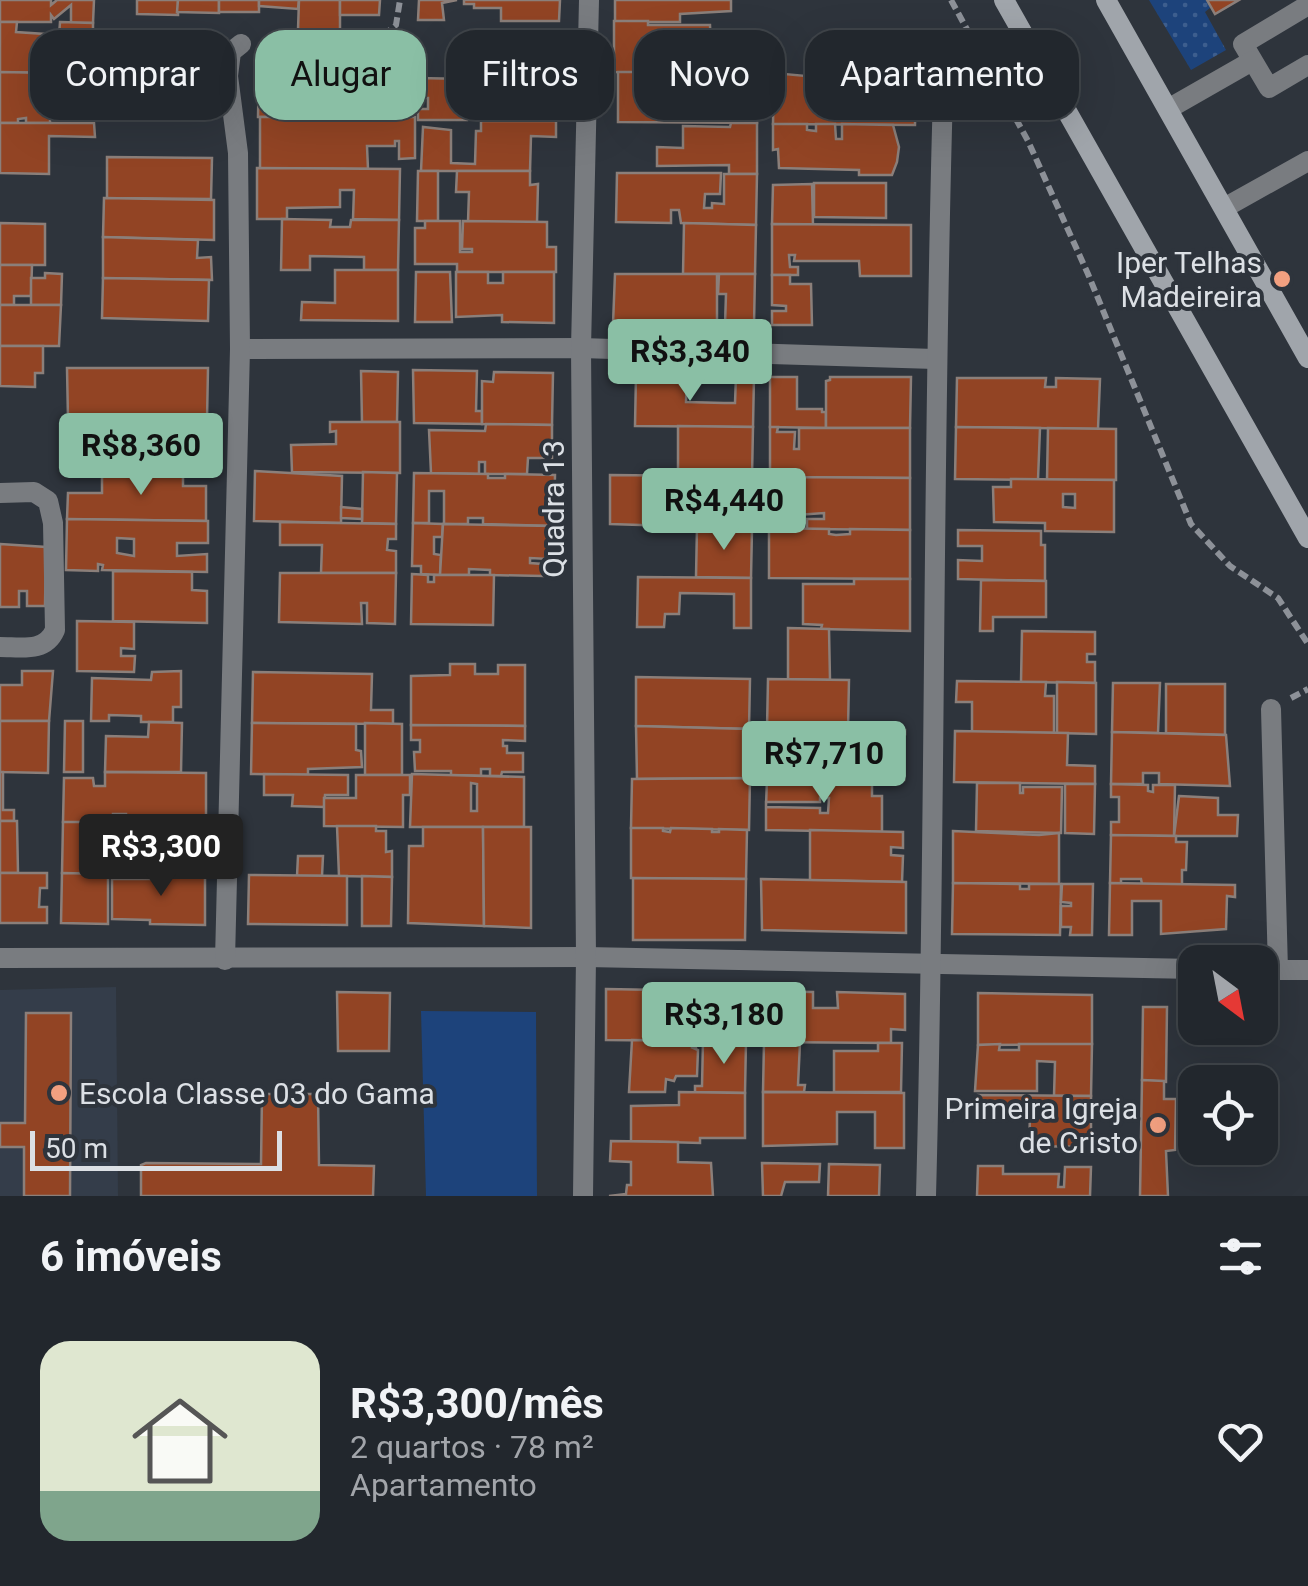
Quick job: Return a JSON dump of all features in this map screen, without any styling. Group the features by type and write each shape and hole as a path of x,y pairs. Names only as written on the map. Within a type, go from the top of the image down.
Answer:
{"main road":[{"path":"1004,0 1308,538"},
{"path":"1106,0 1308,358"}],"street":[{"name":"Quadra 13","path":"583,1196 586,957 581,348 590,0"},
{"path":"1308,5 1242,44 1269,88 1308,65"},
{"path":"225,960 240,349 238,153 228,76 231,52 242,44"},
{"path":"1168,109 1252,61"},
{"path":"926,1196 932,965 935,359 942,120"},
{"path":"1224,208 1308,162"},
{"path":"240,349 581,348 935,359"},
{"path":"0,493 34,492 48,501 54,523 55,630 48,642 37,648 0,647"},
{"path":"1269,945 1271,709"},
{"path":"0,958 586,957 1178,969"},
{"path":"1278,970 1308,970"}],"path":[{"path":"242,44 331,44 382,36 396,25 400,0"},
{"path":"951,0 1028,142 1088,274 1191,524 1230,566 1278,598 1308,644"}],"shaded area":[{"path":"1149,0 1207,0 1211,7 1205,12 1226,50 1191,70"},
{"name":"Escola Classe 03 do Gama","path":"116,987 118,1196 0,1196 0,990"},
{"path":"421,1011 536,1012 537,1196 426,1196"}],"building":[{"path":"0,0 51,0 51,5 57,0 94,0 93,23 71,23 71,5 54,19 51,15 51,22 0,22"},
{"path":"137,0 178,0 178,15 137,14"},
{"path":"178,0 219,0 219,13 177,12"},
{"path":"219,0 259,0 259,12 219,12"},
{"path":"259,0 299,0 298,9 259,6"},
{"path":"299,0 340,0 340,30 298,30"},
{"path":"340,0 380,0 379,15 340,15"},
{"path":"419,0 457,0 442,3 444,20 418,20"},
{"path":"464,0 560,0 559,21 501,21 501,8 474,8 474,4 464,4"},
{"path":"615,0 731,0 731,11 680,14 680,22 615,22"},
{"path":"1207,0 1239,0 1215,14"},
{"path":"614,21 648,21 648,25 710,25 710,30 634,30 634,72 614,72"},
{"path":"0,22 17,22 16,32 30,33 30,73 0,72"},
{"path":"60,22 93,23 93,30 59,30"},
{"path":"0,72 30,73 30,120 50,123 26,123 26,118 18,119 18,123 0,123"},
{"path":"618,72 634,72 634,120 757,120 757,123 618,122"},
{"path":"785,74 805,76 805,120 915,120 915,125 773,124 773,120 785,120"},
{"path":"426,78 446,79 446,120 426,120"},
{"path":"260,120 415,120 415,158 399,159 399,141 395,141 395,146 367,146 368,169 260,168"},
{"path":"481,121 556,121 556,137 531,136 530,171 421,171 423,127 451,130 451,163 475,164 476,131 481,131"},
{"path":"0,123 94,123 95,137 49,136 49,174 0,173"},
{"path":"731,123 757,123 757,174 729,174 729,165 657,166 657,147 683,148 683,126 730,127"},
{"path":"773,124 807,124 807,130 816,131 816,124 835,124 836,139 842,139 842,124 893,125 899,147 897,162 892,175 779,168 778,149 773,150"},
{"path":"107,157 212,158 211,199 107,198"},
{"path":"257,168 400,169 399,220 353,219 354,190 340,190 340,207 287,208 287,219 257,219"},
{"path":"418,171 438,171 438,221 417,221"},
{"path":"457,171 530,171 530,185 538,184 537,223 468,222 469,192 456,192"},
{"path":"617,173 721,173 720,194 705,194 704,208 712,208 712,203 724,204 724,174 757,174 756,225 681,223 679,210 671,210 671,223 616,222"},
{"path":"814,183 886,183 886,218 814,217"},
{"path":"812,184 813,225 772,224 773,185"},
{"path":"104,198 214,200 214,240 103,237"},
{"path":"282,219 331,220 330,227 350,227 351,220 399,220 398,270 364,270 364,257 310,256 310,270 281,270"},
{"path":"425,221 460,221 460,252 472,252 462,249 463,221 547,222 547,247 556,247 556,272 457,272 457,264 415,264 415,228 425,228"},
{"path":"0,223 45,224 45,265 0,265"},
{"path":"684,223 756,225 755,274 683,274"},
{"path":"772,224 911,225 911,276 860,276 859,261 794,261 795,255 789,255 790,267 798,267 798,275 772,275"},
{"path":"103,237 198,240 197,258 211,257 212,280 103,278"},
{"path":"0,265 32,265 31,296 14,296 14,305 0,305"},
{"path":"335,270 398,270 398,321 301,320 302,302 335,303"},
{"path":"416,272 450,272 452,322 415,322"},
{"path":"456,272 488,272 488,283 503,283 503,272 554,272 554,323 502,322 502,315 456,317"},
{"path":"45,273 62,274 61,305 31,305 31,278 45,278"},
{"path":"615,274 717,274 717,325 613,324"},
{"path":"719,274 755,274 754,325 725,325 726,294 718,294"},
{"path":"772,275 790,275 790,284 811,284 812,325 772,325 772,311 786,311 786,306 772,305"},
{"path":"103,278 209,280 208,321 102,318"},
{"path":"0,305 61,305 59,346 0,346"},
{"path":"0,346 43,346 43,373 35,373 35,387 0,386"},
{"path":"67,368 208,368 207,420 68,419"},
{"path":"413,370 477,371 476,411 482,411 482,424 414,423"},
{"path":"361,371 398,372 397,422 362,422"},
{"path":"494,372 553,373 552,425 482,424 482,381 493,382"},
{"path":"636,375 687,375 686,402 724,403 735,403 736,376 754,376 753,427 635,426"},
{"path":"770,377 797,377 797,409 822,409 826,412 826,428 770,427"},
{"path":"830,377 911,377 910,428 826,428 826,381"},
{"path":"957,378 1046,378 1045,387 1056,387 1056,378 1100,379 1098,429 956,427"},
{"path":"68,419 149,419 157,424 157,435 207,435 207,471 68,469"},
{"path":"330,422 400,422 400,473 292,472 291,445 336,444 336,431 330,432"},
{"path":"486,424 552,425 552,458 528,458 527,474 485,474 485,462 479,462 479,474 431,473 429,430 485,431"},
{"path":"678,426 753,427 752,477 678,476"},
{"path":"770,427 778,427 777,432 795,432 794,449 799,449 799,428 910,428 910,478 770,477"},
{"path":"956,427 1040,428 1038,480 955,479"},
{"path":"1048,428 1116,429 1116,480 1047,480"},
{"path":"102,469 183,470 183,486 206,486 206,521 67,519 68,493 102,493"},
{"path":"255,471 342,476 341,523 254,521"},
{"path":"363,472 397,473 396,524 362,523"},
{"path":"414,473 488,474 488,478 505,478 505,474 555,475 554,526 483,524 483,518 468,518 468,524 444,524 444,491 429,491 429,523 413,523"},
{"path":"610,475 705,476 703,527 610,524"},
{"path":"724,476 752,477 752,529 731,528 731,519 723,519"},
{"path":"769,477 790,477 791,501 792,477 910,478 910,530 807,529 807,519 824,519 824,513 797,515 798,529 769,528"},
{"path":"1011,479 1114,480 1114,532 1045,531 1045,523 994,522 993,487 1011,487","holes":["1063,494 1075,494 1075,508 1063,507"]},
{"path":"341,507 362,509 362,519 341,518"},
{"path":"67,519 208,521 208,543 177,543 177,556 207,554 207,572 102,570 103,565 98,564 98,571 66,570","holes":["117,538 134,539 134,556 117,553"]},
{"path":"280,522 396,524 396,539 388,539 387,550 396,551 396,573 321,573 322,545 280,545"},
{"path":"413,523 443,524 442,537 434,537 434,554 441,555 440,575 421,574 421,566 412,566"},
{"path":"443,524 554,526 549,559 530,558 530,563 543,564 543,576 490,575 490,570 469,569 469,575 440,575"},
{"path":"697,527 752,529 751,578 696,577"},
{"path":"769,528 829,529 829,534 836,535 850,534 850,529 910,530 910,579 769,578"},
{"path":"958,530 1041,531 1045,581 958,579 958,560 982,561 982,546 958,546"},
{"path":"0,544 46,547 45,606 27,606 27,591 19,591 19,607 0,607"},
{"path":"113,571 192,572 192,590 207,591 207,623 113,621"},
{"path":"280,573 396,573 395,624 367,623 367,603 361,603 362,624 279,622"},
{"path":"412,574 428,575 428,582 434,582 434,575 494,575 493,625 411,624"},
{"path":"638,577 751,578 751,628 734,628 734,594 680,593 679,614 665,614 664,627 637,627"},
{"path":"854,579 910,579 910,631 821,629 822,625 803,624 803,584 854,584"},
{"path":"981,580 1046,581 1046,617 993,617 993,631 980,631"},
{"path":"77,621 134,622 134,649 121,648 121,656 135,656 134,672 77,671"},
{"path":"788,628 829,629 830,680 788,679"},
{"path":"1022,631 1095,632 1095,654 1087,654 1087,662 1095,662 1095,683 1021,682"},
{"path":"450,664 475,664 475,674 498,674 498,665 525,665 525,726 411,725 411,676 450,675"},
{"path":"22,671 53,671 49,721 0,721 0,685 22,685"},
{"path":"181,671 181,707 173,707 173,722 141,722 141,716 109,715 109,721 91,721 92,678 151,680 152,672"},
{"path":"253,672 372,674 371,710 393,710 393,724 252,723"},
{"path":"636,677 750,679 749,729 636,726"},
{"path":"768,679 849,680 848,730 767,729"},
{"path":"957,681 1046,682 1045,696 1054,696 1054,733 972,732 972,702 956,702"},
{"path":"1057,682 1096,683 1096,734 1057,733"},
{"path":"1113,683 1160,683 1158,733 1112,732"},
{"path":"1166,684 1225,684 1225,735 1166,733"},
{"path":"0,721 49,721 48,773 0,772"},
{"path":"65,721 83,721 83,772 64,772"},
{"path":"149,722 182,723 181,772 105,772 106,736 148,737"},
{"path":"252,723 356,724 356,750 361,751 362,767 308,769 308,775 251,774"},
{"path":"365,723 402,724 402,775 365,775"},
{"path":"411,725 525,726 525,741 503,740 507,753 523,753 523,772 490,776 490,769 481,769 481,776 415,771 414,752 420,752 420,740 411,740"},
{"path":"636,726 749,729 748,778 637,779"},
{"path":"806,729 905,730 905,734 901,733 904,780 851,780 850,772 806,772"},
{"path":"955,731 1068,733 1067,765 1095,766 1095,784 954,782"},
{"path":"1112,732 1226,735 1230,786 1159,784 1159,773 1143,773 1143,784 1111,784"},
{"path":"0,772 3,810 14,810 14,821 0,821"},
{"path":"105,772 206,773 206,822 126,822 126,814 113,814 113,823 63,822 64,778 93,778 94,786 105,786"},
{"path":"264,774 348,775 348,795 325,795 324,807 292,806 293,795 264,795"},
{"path":"412,774 524,777 524,827 410,827","holes":["471,783 477,784 477,811 471,811"]},
{"path":"356,775 410,775 410,795 403,795 403,827 324,826 324,798 356,798"},
{"path":"750,778 749,830 631,828 632,779"},
{"path":"767,779 872,780 872,796 882,796 882,832 766,830 766,807 820,808 820,813 828,813 829,798 820,798 820,802 766,802"},
{"path":"977,783 1020,783 1020,793 1023,787 1062,787 1061,833 976,831"},
{"path":"1065,784 1095,784 1094,834 1065,833"},
{"path":"1111,784 1148,785 1148,791 1153,792 1153,785 1175,785 1174,836 1111,835 1111,822 1119,822 1119,797 1111,797"},
{"path":"1179,796 1218,798 1218,815 1238,815 1237,836 1174,836"},
{"path":"0,821 17,821 18,873 0,873"},
{"path":"63,822 206,822 205,874 117,874 117,849 108,849 108,874 62,873"},
{"path":"337,826 376,826 376,831 386,831 386,852 392,851 392,877 339,876"},
{"path":"423,827 483,827 484,926 408,923 409,846 423,846"},
{"path":"483,827 531,827 531,928 484,926"},
{"path":"631,828 663,828 670,832 671,828 747,830 746,879 631,878"},
{"path":"810,830 903,832 903,848 891,847 891,855 903,856 902,882 810,880"},
{"path":"953,831 1059,833 1059,884 953,883"},
{"path":"1111,835 1176,836 1176,842 1187,842 1182,885 1142,884 1141,879 1110,883"},
{"path":"298,856 323,856 322,876 297,876"},
{"path":"0,873 47,873 47,888 40,888 39,907 47,907 47,923 0,923"},
{"path":"62,873 108,874 108,924 61,923"},
{"path":"151,874 205,874 205,925 112,919 112,879 151,879"},
{"path":"249,875 347,876 347,925 248,924"},
{"path":"362,876 392,877 391,926 362,926"},
{"path":"633,878 746,879 745,940 633,940"},
{"path":"761,879 906,882 906,933 762,930"},
{"path":"953,883 1020,884 1020,889 1029,889 1029,884 1061,884 1060,935 952,934"},
{"path":"1110,883 1235,885 1235,897 1227,896 1226,929 1161,934 1161,901 1132,901 1132,935 1109,935"},
{"path":"1062,884 1093,884 1092,935 1070,935 1071,927 1061,927 1061,906 1071,906 1061,902"},
{"path":"606,989 659,990 658,998 701,999 701,1041 606,1040"},
{"path":"690,990 746,991 746,1041 704,1041 704,1031 714,1031 716,1000 689,999"},
{"path":"764,991 813,992 813,1008 838,1008 837,992 905,994 905,1030 891,1029 891,1043 764,1042"},
{"path":"337,992 390,993 389,1051 338,1051"},
{"path":"978,993 1092,995 1092,1044 978,1045"},
{"path":"1143,1007 1167,1007 1166,1082 1142,1080"},
{"path":"26,1013 71,1013 70,1196 24,1196 24,1147 0,1147 0,1123 25,1123"},
{"path":"632,1040 695,1041 696,1048 691,1047 698,1050 697,1076 666,1079 665,1092 629,1092"},
{"path":"703,1041 746,1041 745,1093 695,1092 695,1086 702,1086"},
{"path":"764,1042 800,1043 798,1085 805,1085 804,1092 763,1092"},
{"path":"878,1043 902,1043 901,1092 834,1092 834,1051 878,1051"},
{"path":"1000,1044 999,1050 1019,1050 1019,1044 1092,1044 1091,1096 1054,1096 1055,1062 1037,1061 1037,1091 975,1091 978,1045"},
{"name":"Primeira Igreja de Cristo","path":"1142,1080 1164,1081 1164,1099 1176,1099 1175,1150 1166,1151 1168,1196 1140,1196"},
{"path":"679,1092 745,1093 745,1138 700,1138 700,1143 631,1141 631,1106 679,1105"},
{"path":"763,1092 904,1093 904,1148 875,1148 875,1112 837,1112 837,1144 763,1146"},
{"path":"262,1094 318,1094 319,1165 374,1166 373,1196 141,1196 141,1165 146,1163 261,1164"},
{"path":"978,1095 1091,1096 1091,1147 1029,1146 1030,1116 999,1119 999,1114 978,1115"},
{"path":"611,1141 678,1142 678,1162 711,1163 713,1196 609,1196 626,1194 627,1185 631,1185 631,1162 610,1161"},
{"path":"762,1163 820,1164 819,1182 785,1182 781,1196 763,1196"},
{"path":"829,1164 880,1165 879,1196 828,1196"},
{"path":"978,1166 1003,1166 1003,1174 1059,1174 1058,1187 1064,1187 1065,1167 1091,1167 1090,1196 977,1196"}],"place":[{"name":"Iper Telhas Madeireira","path":"1282,279"},
{"name":"Escola Classe 03 do Gama","path":"59,1093"},
{"name":"Primeira Igreja de Cristo","path":"1158,1125"}]}
